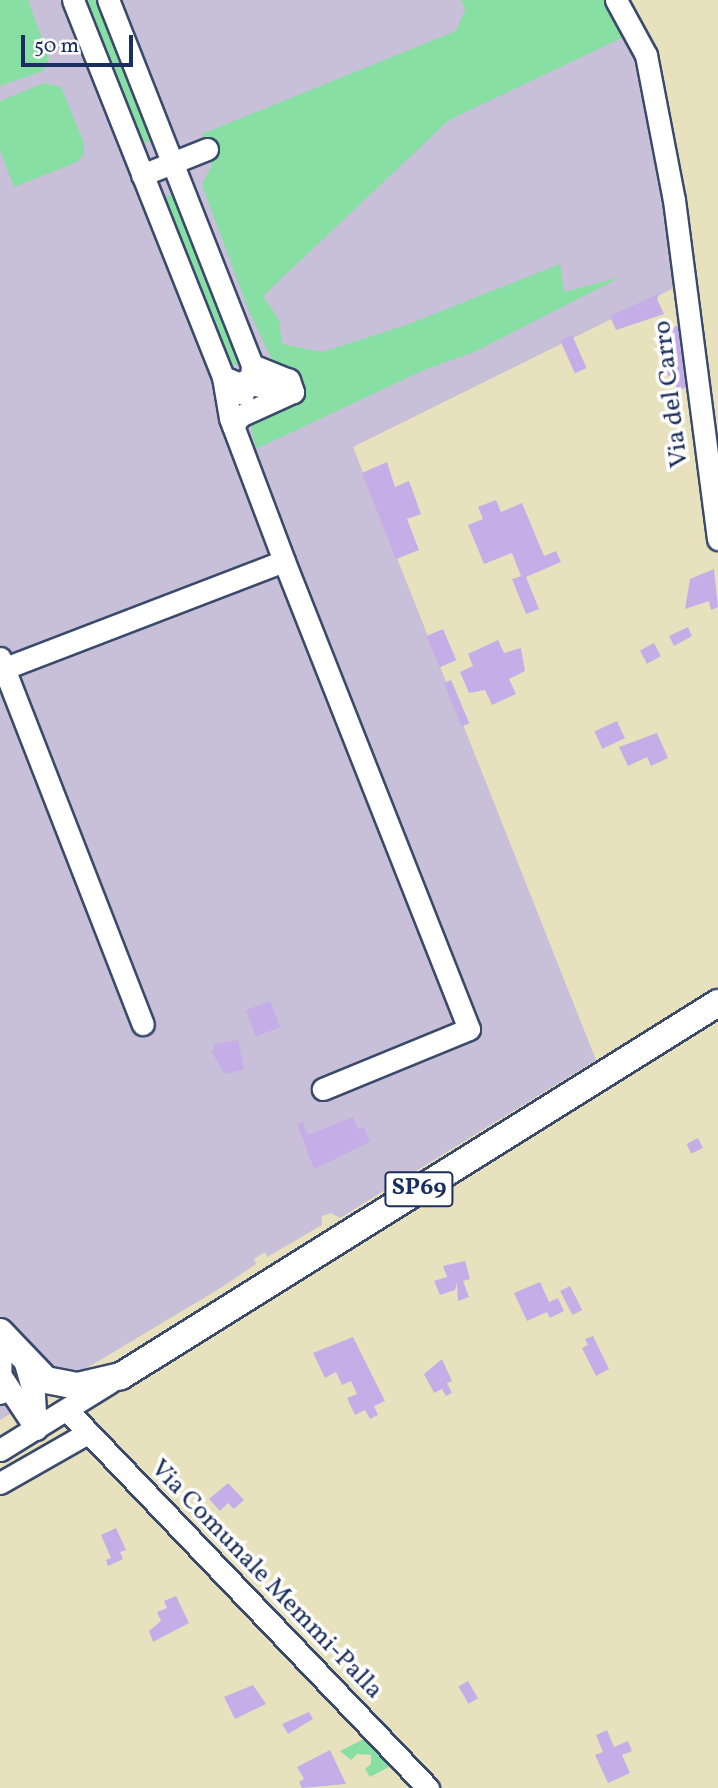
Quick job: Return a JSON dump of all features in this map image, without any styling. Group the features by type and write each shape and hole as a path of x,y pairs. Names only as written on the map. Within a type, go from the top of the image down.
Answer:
{"main road":[{"name":"SP69","path":"121,1376 718,1003"},
{"path":"1,1334 26,1363 46,1380 78,1386 121,1376"}],"street":[{"path":"73,0 142,175 240,375 293,392 240,416 233,426"},
{"path":"108,0 173,162 240,375 233,426 469,1029 323,1089"},
{"name":"Via del Carro","path":"617,0 646,55 674,201 718,540"},
{"path":"142,175 207,149"},
{"path":"143,1024 1,665 284,561"},
{"path":"1,1334 2,1387 36,1429"},
{"path":"26,1363 34,1394 36,1429"},
{"name":"SP69","path":"36,1429 121,1376"},
{"name":"Via Comunale Memmi-Palla","path":"67,1410 86,1434 428,1788"},
{"path":"0,1450 36,1429"},
{"path":"0,1483 86,1434"}],"shaded area":[{"path":"0,0 611,0 632,33 682,284 353,447 596,1060 340,1218 331,1213 322,1216 322,1225 267,1257 265,1252 254,1259 256,1264 222,1287 0,1420"}],"green space":[{"path":"0,0 28,0 49,58 43,71 0,86"},
{"path":"80,0 102,0 150,141 140,143"},
{"path":"461,0 611,0 632,33 449,120 263,296 279,320 282,344 322,352 409,324 560,264 564,292 621,277 474,352 424,370 256,449 249,419 273,362 249,311 202,185 212,165 202,134 456,31 465,10"},
{"path":"44,83 61,87 84,143 84,154 77,162 14,187 0,150 0,101"},
{"path":"171,194 178,194 241,362 237,365 226,365 162,200"},
{"path":"368,1737 398,1762 370,1777 365,1769 371,1764 371,1755 357,1754 351,1760 340,1751"}],"building":[{"path":"660,293 657,299 664,314 616,330 610,316"},
{"path":"685,322 690,386 677,391 674,375 665,376 659,334"},
{"path":"572,335 587,368 575,373 560,340"},
{"path":"387,462 395,487 409,481 421,514 407,519 419,550 396,559 362,473"},
{"path":"496,500 501,512 522,503 544,556 556,551 561,562 526,577 539,609 526,614 512,579 521,576 512,553 484,564 468,525 483,519 478,507"},
{"path":"714,569 718,607 711,610 709,601 685,609 690,579"},
{"path":"688,627 692,636 674,646 669,636"},
{"path":"443,629 456,660 440,667 426,636"},
{"path":"498,640 504,653 521,648 525,671 509,679 516,694 492,705 485,690 469,693 460,672 473,666 468,654"},
{"path":"654,643 661,656 647,664 640,651"},
{"path":"451,680 469,723 462,726 444,683"},
{"path":"617,721 625,738 602,749 594,732"},
{"path":"657,733 668,758 651,766 647,757 628,766 619,747"},
{"path":"270,1001 280,1027 256,1036 246,1010"},
{"path":"238,1040 244,1069 225,1074 211,1051 215,1049 213,1044"},
{"path":"353,1117 358,1129 364,1127 370,1142 314,1169 297,1124 303,1122 308,1135"},
{"path":"698,1138 703,1148 691,1154 686,1144"},
{"path":"465,1261 470,1279 463,1281 469,1297 458,1301 457,1283 455,1290 440,1295 434,1281 447,1277 443,1266"},
{"path":"540,1282 549,1302 558,1298 564,1311 550,1318 547,1312 527,1321 514,1293"},
{"path":"570,1286 582,1310 572,1315 560,1291"},
{"path":"593,1336 609,1369 596,1376 582,1348 588,1345 585,1339"},
{"path":"353,1337 385,1401 374,1406 378,1415 370,1419 365,1410 355,1415 347,1398 357,1394 351,1381 342,1385 336,1372 325,1378 313,1353"},
{"path":"442,1359 452,1381 447,1383 452,1393 446,1396 442,1389 434,1393 424,1374"},
{"path":"228,1483 244,1500 234,1509 228,1503 220,1511 209,1499"},
{"path":"116,1528 126,1550 120,1552 123,1559 108,1566 106,1560 111,1558 101,1535"},
{"path":"176,1596 189,1623 153,1642 149,1631 161,1621 157,1612 167,1608 164,1601"},
{"path":"468,1681 478,1698 468,1704 458,1686"},
{"path":"253,1685 266,1704 235,1719 224,1697"},
{"path":"309,1712 313,1719 288,1734 282,1724"},
{"path":"607,1730 614,1747 628,1741 632,1751 622,1755 630,1773 608,1783 595,1755 603,1752 596,1735"},
{"path":"330,1750 346,1784 302,1788 299,1782 304,1779 297,1767"}]}
